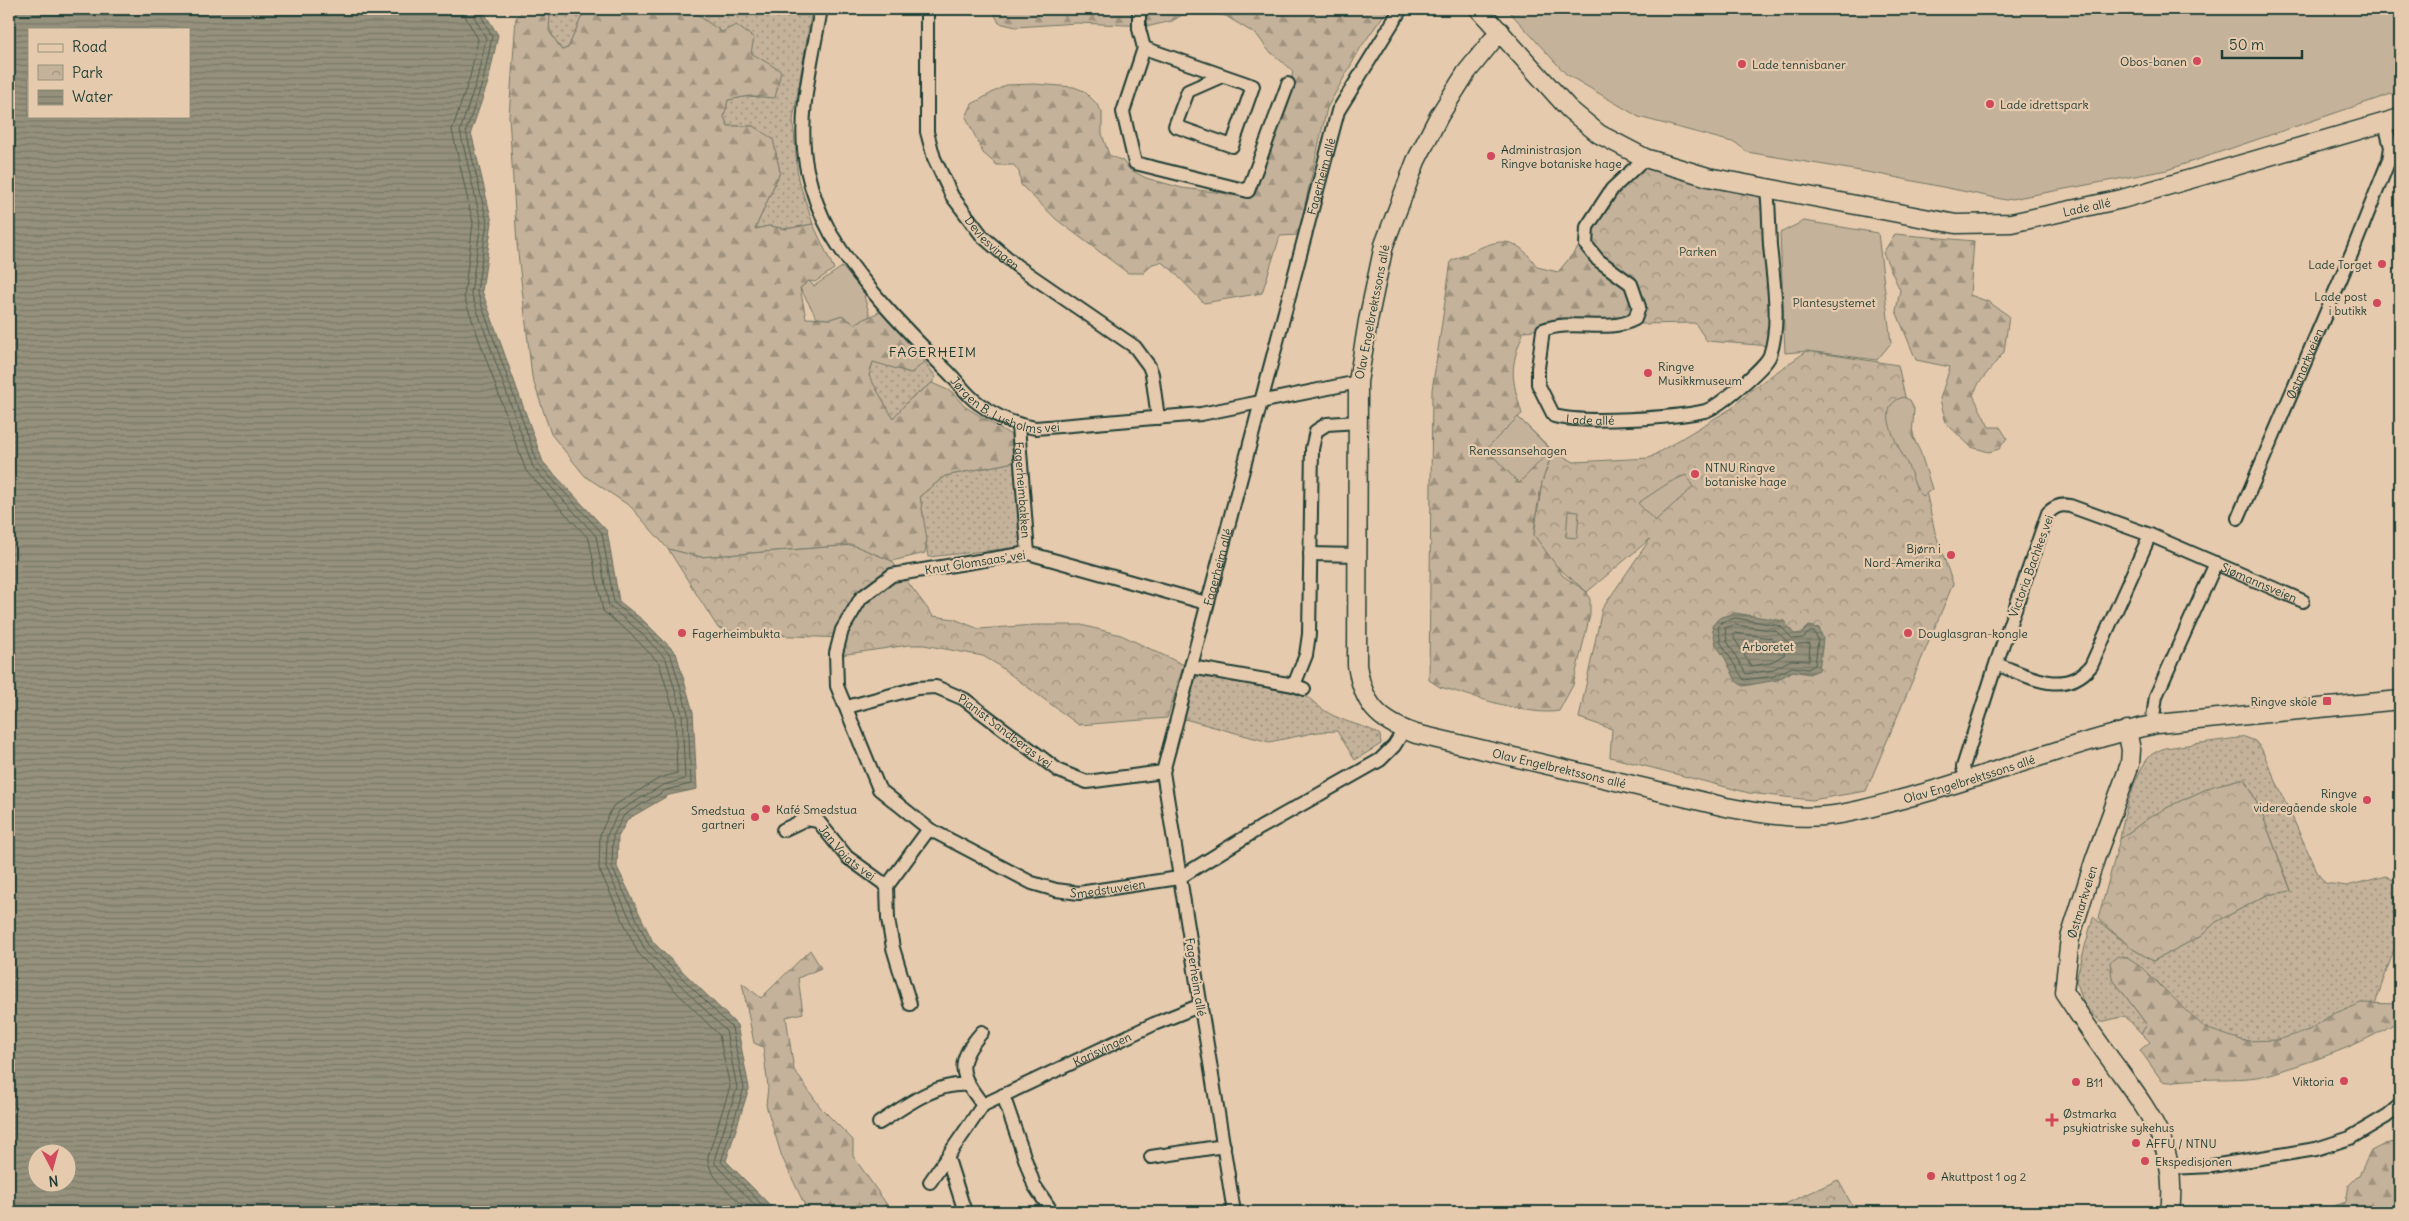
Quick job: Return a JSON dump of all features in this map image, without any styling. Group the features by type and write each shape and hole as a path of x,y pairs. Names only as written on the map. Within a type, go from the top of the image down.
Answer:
{"street":[{"name":"Jørgen B. Lysholms vei","path":"821,9 803,120 807,170 823,219 859,274 966,393 977,402 1002,419 1018,426 1036,428 1201,414 1358,382"},
{"name":"Devlesvingen","path":"927,9 927,132 934,158 952,196 983,237 1017,266 1134,347 1149,366 1152,374 1158,418"},
{"path":"1139,9 1139,29 1144,48 1123,112 1135,163 1248,191 1288,84"},
{"name":"Fagerheim allé","path":"1234,1212 1163,772 1206,603 1338,111 1400,9"},
{"name":"Lade allé","path":"1479,9 1569,109 1599,134 1645,158 1708,177 1956,224 2011,223 2122,199 2393,121"},
{"name":"Olav Engelbrektssons allé","path":"1500,31 1466,73 1439,116 1416,161 1384,245 1368,320 1358,382 1357,653 1359,678 1363,691 1378,715 1404,730 1717,805 1777,816 1816,816 1848,813 1967,781 2127,730 2152,725 2400,700"},
{"name":"Olav Engelbrektssons allé","path":"1466,73 1512,45"},
{"path":"1144,48 1253,86 1232,146 1176,126 1188,91 1222,76"},
{"name":"Østmarkveien","path":"2238,518 2357,241 2389,160 2393,121"},
{"name":"Lade allé","path":"1645,158 1612,189 1587,227 1586,245 1598,260 1631,284 1639,307 1635,319 1623,326 1582,325 1543,330 1538,384 1554,416 1568,420 1653,417 1707,410 1759,370 1769,357 1774,339 1773,273 1767,188"},
{"path":"1191,667 1299,687 1309,634 1312,449 1316,431 1327,424 1358,422"},
{"name":"Fagerheimbakken","path":"1018,426 1028,553"},
{"name":"Victoria Bachkes vei","path":"1967,781 1963,767 2048,513 2052,509 2062,504 2070,506 2150,535 2216,564"},
{"path":"1996,664 2051,683 2066,684 2081,677 2091,666 2150,535"},
{"name":"Knut Glomsaas' vei","path":"846,707 838,686 836,653 842,630 861,598 892,575 1028,553 1206,603"},
{"path":"1310,554 1357,555"},
{"path":"2152,725 2156,696 2216,564"},
{"name":"Sjømannsveien","path":"2216,564 2303,602"},
{"name":"Pianist Sandbergs vei","path":"846,707 917,688 936,687 964,699 1058,771 1087,782 1163,772"},
{"name":"Smedstuveien","path":"846,707 879,789 929,829 1032,883 1056,890 1079,893 1179,878 1380,760 1394,746 1404,730"},
{"name":"Østmarkveien","path":"2127,730 2131,750 2130,764 2095,859 2070,938 2064,992 2147,1108 2160,1132 2170,1168 2172,1192 2170,1212"},
{"name":"Jan Voigts vei","path":"783,830 806,819 818,821 847,857 888,886"},
{"name":"Jan Voigts vei","path":"910,1004 893,948 888,919 888,886 929,829"},
{"name":"Karisvingen","path":"983,1105 1154,1024 1201,1005"},
{"path":"930,1182 948,1159 983,1105 967,1085 964,1061 967,1048 982,1032"},
{"path":"878,1123 919,1097 957,1084 967,1085"},
{"path":"1003,1095 1034,1185 1052,1212"},
{"path":"2170,1168 2212,1166 2316,1149 2350,1138 2387,1116 2400,1105"},
{"path":"1151,1157 1224,1146"},
{"path":"948,1159 965,1212"}],"green space":[{"path":"555,9 585,9 568,48 562,50 552,35 549,25 549,19"},
{"path":"585,9 689,9 722,32 736,25 754,38 751,53 781,71 775,98 749,96 728,100 724,117 728,126 753,126 773,139 780,172 755,229 769,226 786,229 813,224 834,269 815,282 809,281 800,288 806,318 830,319 842,315 854,324 881,311 925,362 911,373 873,362 869,376 893,418 910,399 932,383 952,392 964,406 1011,435 1014,462 945,476 920,496 927,540 925,553 892,561 852,545 701,557 668,549 631,507 585,476 551,434 532,377 517,244 509,116 516,18 523,11 550,14 549,31 562,50 568,48"},
{"path":"689,9 812,9 793,120 798,179 813,224 786,229 769,226 755,229 780,172 773,140 753,126 728,126 724,117 728,100 749,96 775,97 751,53"},
{"path":"992,9 1388,9 1361,47 1327,108 1298,235 1280,236 1262,293 1204,303 1171,269 1161,262 1152,264 1144,273 1128,273 1057,220 1021,185 1019,172 1014,165 997,165 983,153 966,117 972,104 1006,85 1035,84 1074,87 1084,91 1102,112 1102,134 1109,155 1123,161 1129,169 1146,178 1182,188 1239,195 1289,92 1293,71 1268,50 1257,35 1226,16 1200,11 1187,12 1172,21 1150,26 1077,23 1016,27 999,23"},
{"name":"Lade idrettspark","path":"1507,9 2398,9 2400,13 2400,91 2167,170 2006,200 1884,175 1747,152 1736,143 1639,117 1566,74"},
{"name":"Parken","path":"1643,163 1757,190 1767,210 1771,346 1707,341 1695,323 1638,324 1644,308 1590,244 1590,228 1613,191"},
{"name":"Plantesystemet","path":"1804,221 1878,233 1891,343 1877,360 1807,351 1785,353 1780,233"},
{"path":"1895,234 1974,241 1970,295 1989,302 2009,316 2004,352 1979,383 1973,395 1989,427 2000,427 2007,438 1999,449 1989,452 1971,447 1946,423 1940,399 1950,367 1916,360 1896,311 1900,290 1883,253"},
{"path":"1586,238 1631,284 1635,319 1524,331 1516,355 1513,372 1522,414 1518,417 1553,451 1540,492 1534,535 1550,554 1562,575 1587,592 1590,600 1590,615 1573,685 1559,711 1533,711 1440,687 1429,680 1432,390 1451,261 1488,245 1508,242 1518,246 1537,267 1558,272"},
{"path":"842,267 867,295 864,296 870,316 854,324 842,315 830,319 817,318 800,288 809,281 814,286"},
{"name":"Arboretet","path":"1807,351 1898,365 1935,532 1953,584 1866,791 1812,800 1749,793 1610,757 1612,729 1579,718 1602,609 1650,539 1587,592 1558,568 1534,535 1542,482 1553,451 1574,462 1649,458 1732,408 1752,389"},
{"path":"873,361 910,373 925,362 936,377 932,383 910,399 893,419 869,376"},
{"path":"1903,397 1910,400 1914,409 1912,436 1920,451 1932,489 1923,496 1916,487 1891,429 1889,410 1894,402"},
{"name":"Renessansehagen","path":"1518,417 1551,450 1519,483 1486,449"},
{"path":"1014,462 1022,547 928,557 920,496 945,476"},
{"path":"1686,475 1693,487 1655,521 1638,503 1670,482"},
{"path":"1568,511 1579,512 1577,538 1566,537"},
{"path":"853,545 892,561 933,616 954,619 979,629 1035,625 1081,625 1121,635 1184,665 1167,718 1079,725 983,656 924,645 909,645 840,655 844,638 744,634 718,628 668,549 701,557"},
{"path":"1194,674 1306,695 1330,714 1380,735 1381,744 1355,760 1337,731 1318,732 1269,742 1181,718"},
{"path":"2245,737 2255,741 2261,748 2318,874 2325,883 2347,886 2386,876 2400,884 2400,933 2375,1004 2348,1008 2309,1030 2284,1039 2258,1042 2244,1041 2206,1029 2180,1007 2157,981 2112,978 2147,1025 2141,1033 2125,1016 2101,1022 2085,1007 2076,980 2093,917 2133,949 2153,961 2201,936 2216,922 2267,895 2291,890 2262,814 2245,778 2195,794 2149,819 2120,839 2127,807 2135,783 2145,762 2151,755 2165,748"},
{"path":"2245,778 2262,814 2291,891 2267,895 2216,922 2201,936 2153,961 2133,949 2098,919 2120,839 2150,817 2176,803 2213,786"},
{"path":"810,950 821,968 798,978 803,1013 786,1017 794,1070 821,1108 853,1140 853,1156 892,1212 808,1212 782,1157 766,1105 768,1087 763,1047 754,1043 742,983 761,998"},
{"path":"2118,956 2127,958 2141,967 2205,1028 2244,1041 2278,1040 2309,1030 2333,1014 2361,1003 2399,1004 2400,1020 2350,1046 2266,1075 2238,1079 2162,1081 2140,1050 2150,1042 2141,1033 2147,1025 2112,978 2110,962"},
{"path":"2400,1141 2400,1212 2332,1212 2331,1207 2346,1202 2349,1185 2359,1175 2371,1151 2385,1144"},
{"path":"1838,1180 1856,1212 1768,1212"}],"water":[{"path":"9,9 482,9 498,35 488,82 471,132 492,222 482,291 543,462 607,531 619,601 645,622 676,653 693,712 697,789 669,795 628,819 618,837 617,867 653,942 737,1025 749,1088 726,1161 775,1212 9,1212"},
{"path":"1735,613 1784,621 1794,634 1802,633 1809,626 1819,628 1823,639 1819,670 1809,674 1793,671 1777,680 1743,686 1736,681 1725,658 1716,645 1712,626 1719,618"}],"place":[{"name":"Obos-banen","path":"2197,61"},
{"name":"Lade tennisbaner","path":"1742,64"},
{"name":"Lade idrettspark","path":"1990,104"},
{"name":"Administrasjon Ringve botaniske hage","path":"1491,156"},
{"name":"Lade Torget","path":"2382,264"},
{"name":"Lade post i butikk","path":"2377,303"},
{"name":"Ringve Musikkmuseum","path":"1648,373"},
{"name":"NTNU Ringve botaniske hage","path":"1695,474"},
{"name":"Bjørn i Nord-Amerika","path":"1951,555"},
{"name":"Fagerheimbukta","path":"682,633"},
{"name":"Douglasgran-kongle","path":"1908,633"},
{"name":"Ringve skole","path":"2327,701"},
{"name":"Ringve videregående skole","path":"2367,800"},
{"name":"Kafé Smedstua","path":"766,809"},
{"name":"Smedstua gartneri","path":"755,817"},
{"name":"Viktoria","path":"2344,1081"},
{"name":"B11","path":"2076,1082"},
{"name":"Østmarka psykiatriske sykehus","path":"2052,1120"},
{"name":"AFFU / NTNU","path":"2136,1143"},
{"name":"Ekspedisjonen","path":"2145,1161"},
{"name":"Akuttpost 1 og 2","path":"1931,1176"}],"district":[{"name":"FAGERHEIM","path":"933,352"}]}
